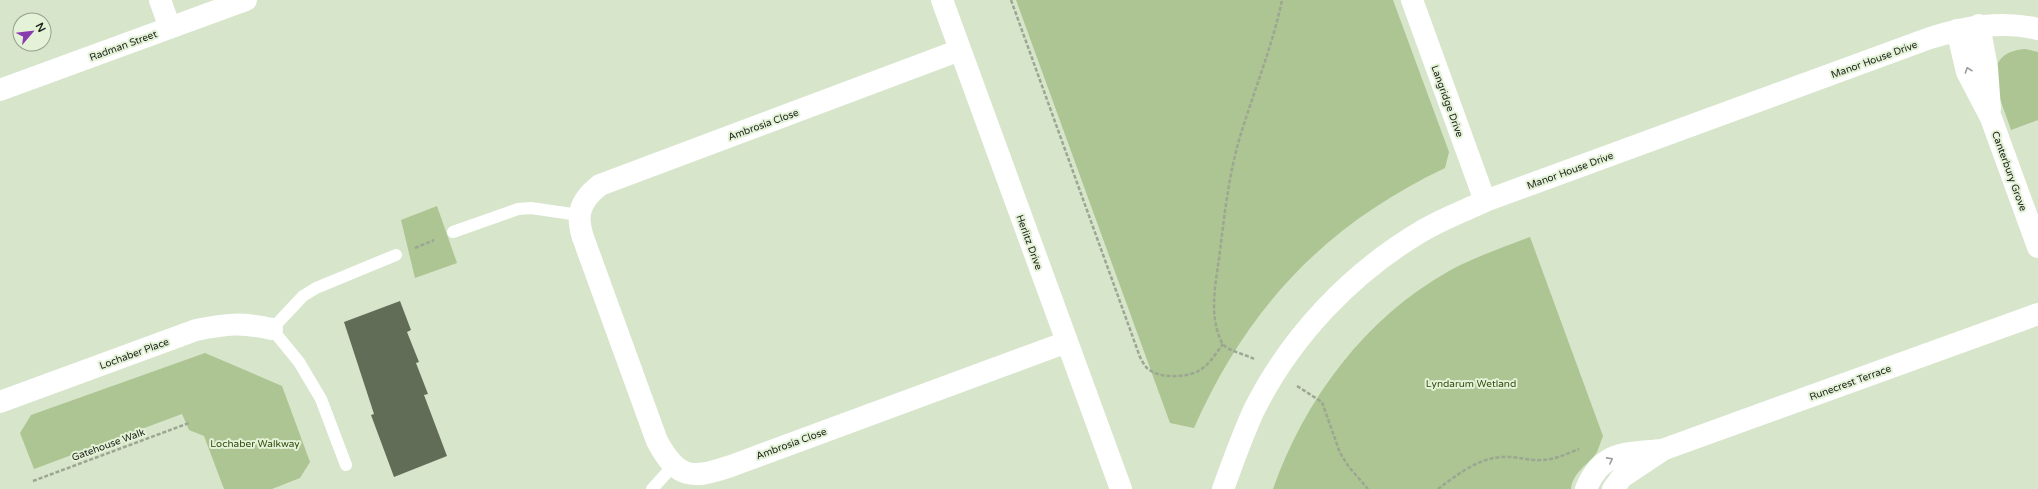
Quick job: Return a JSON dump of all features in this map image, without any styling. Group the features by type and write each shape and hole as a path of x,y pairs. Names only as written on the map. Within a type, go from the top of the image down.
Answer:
{"street":[{"path":"160,0 170,28"},
{"name":"Radman Street","path":"0,90 246,0"},
{"name":"Herlitz Drive","path":"942,0 1067,342 1122,487"},
{"name":"Langridge Drive","path":"1412,0 1485,201"},
{"name":"Manor House Drive","path":"1223,489 1243,434 1276,371 1289,352 1332,301 1366,270 1388,252 1422,231 1485,201 1894,51 1957,30 1979,26 2037,25"},
{"name":"Canterbury Grove","path":"1979,26 1987,68 1991,118"},
{"name":"Canterbury Grove","path":"1957,30 1968,72 1991,118 2038,247"},
{"name":"Ambrosia Close","path":"579,215 583,203 590,193 600,185 960,50"},
{"path":"579,215 582,237 657,441 673,466"},
{"name":"Runecrest Terrace","path":"1595,486 1598,466 1612,457 1662,450 2038,314"},
{"name":"Lochaber Place","path":"0,402 196,330 228,324 252,325 272,329"},
{"name":"Ambrosia Close","path":"673,466 683,472 697,474 710,473 1067,342"},
{"name":"Runecrest Terrace","path":"1613,489 1622,477 1662,450"}],"lane":[{"path":"453,232 518,209 530,208 579,215"},
{"path":"346,465 321,399 299,362 272,329 303,296 316,288 396,255"},
{"path":"652,489 673,466"}],"path":[{"path":"1011,0 1140,358 1146,368 1156,374 1188,375 1200,371 1223,344"},
{"path":"1282,0 1267,55 1239,140 1228,185 1214,293 1214,313 1223,344 1231,350 1247,356 1276,371 1322,402 1340,453 1349,467 1368,489"},
{"path":"396,255 453,232"},
{"name":"Gatehouse Walk","path":"33,481 189,423"},
{"path":"1438,489 1461,472 1485,460 1503,457 1539,461 1555,458 1583,448"}],"green space":[{"path":"1016,0 1393,0 1449,152 1445,168 1402,191 1363,216 1327,244 1294,274 1265,308 1239,345 1215,385 1194,428 1170,423"},
{"path":"2025,49 2038,52 2038,120 2011,130 1998,93 1996,69 2000,59 2010,52"},
{"path":"437,206 457,263 415,278 401,220"},
{"name":"Lyndarum Wetland","path":"1530,237 1603,436 1597,452 1574,478 1571,489 1273,489 1286,456 1302,424 1321,393 1342,364 1365,337 1391,312 1419,290 1449,271 1499,248"},
{"name":"Lochaber Walkway","path":"205,353 282,386 310,462 300,478 272,489 224,489 204,436 189,430 182,414 34,469 20,433 31,415"}],"building":[{"path":"400,301 411,330 407,332 419,362 416,363 428,394 424,395 447,456 394,477 371,415 374,414 344,322"}]}
